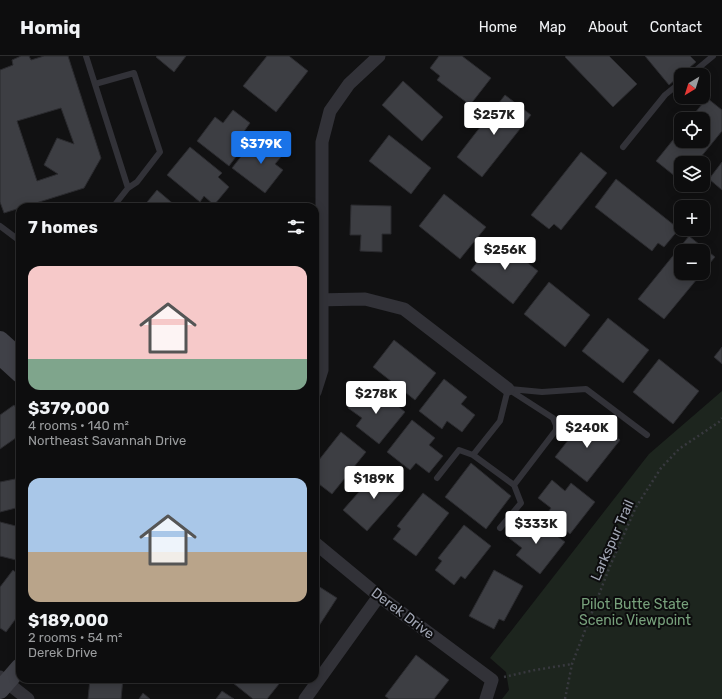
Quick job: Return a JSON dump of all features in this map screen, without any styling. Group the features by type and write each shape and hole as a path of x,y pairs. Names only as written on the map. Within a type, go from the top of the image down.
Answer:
{"street":[{"path":"319,260 322,142 330,111 349,84 379,56"},
{"path":"319,300 364,299 404,309 508,389"},
{"path":"319,318 322,370 319,379"},
{"path":"0,340 16,354"},
{"path":"0,356 16,370"},
{"name":"Derek Drive","path":"319,546 379,596 492,680"},
{"path":"319,680 379,596"},
{"path":"16,671 2,684 28,699"},
{"path":"486,699 492,680"},
{"path":"305,699 316,683"}],"lane":[{"path":"86,56 128,188"},
{"path":"699,68 714,56"},
{"path":"95,84 134,73 160,152 137,182 128,188 116,203"},
{"path":"623,147 665,94 674,87"},
{"path":"0,226 16,237"},
{"path":"508,389 542,392 586,389 647,435"},
{"path":"473,455 500,421 508,389"},
{"path":"508,389 553,418 556,425 556,430 514,485"},
{"path":"437,478 459,450 473,455 514,485 521,502 500,528"}],"path":[{"name":"Larkspur Trail","path":"565,699 572,664 610,566 636,507 661,468 674,454 720,422 722,418"},
{"path":"492,680 535,670 572,664"}],"green space":[{"name":"Pilot Butte State Scenic Viewpoint","path":"722,391 722,699 502,699 509,690 506,672 490,658 649,454"}],"building":[{"path":"21,56 29,56 31,60 44,56 68,56 101,158 84,188 36,203 16,203 16,209 4,213 0,202 0,70 13,65 12,60","holes":["61,108 74,144 57,138 44,165 58,174 37,181 17,121"]},
{"path":"186,56 174,72 156,57"},
{"path":"267,56 289,56 308,71 276,112 243,86"},
{"path":"439,56 462,56 491,78 470,105 437,80 440,76 430,68"},
{"path":"609,56 637,84 613,107 565,57"},
{"path":"645,56 690,56 696,62 689,68 674,68 674,81 669,85"},
{"path":"403,81 443,117 422,141 382,105"},
{"path":"505,95 531,115 482,177 457,157"},
{"path":"710,100 722,110 722,131 710,146 710,112 696,112 702,104 710,104"},
{"path":"233,110 250,123 240,137 247,142 229,166 197,141 215,117 223,123"},
{"path":"389,135 431,168 411,194 369,161"},
{"path":"268,138 286,151 275,164 283,170 265,193 232,168 250,145 258,151"},
{"path":"674,139 674,148 708,148 702,156 674,156 674,175 656,161"},
{"path":"190,147 222,173 218,177 229,187 216,203 212,203 204,196 200,202 167,175"},
{"path":"581,152 607,173 561,230 554,224 549,229 531,215"},
{"path":"722,162 722,190 710,180 710,178"},
{"path":"616,179 674,225 674,235 664,247 658,243 652,251 595,207"},
{"path":"157,190 172,203 146,203"},
{"path":"444,194 486,227 460,259 419,226"},
{"path":"351,205 391,206 391,234 382,234 382,252 360,251 361,235 350,235"},
{"path":"689,236 699,244 683,244"},
{"path":"496,238 538,271 513,304 471,270"},
{"path":"710,253 715,257 710,263"},
{"path":"674,255 674,280 696,280 664,319 638,299"},
{"path":"549,282 590,315 565,347 524,314"},
{"path":"608,318 649,350 623,383 582,351"},
{"path":"394,340 436,373 415,400 373,367"},
{"path":"722,347 722,364 714,357"},
{"path":"659,359 699,391 673,424 633,392"},
{"path":"444,379 467,397 461,404 475,415 462,432 447,421 442,429 419,411"},
{"path":"361,391 375,402 382,393 405,412 379,444 356,426 362,418 348,408"},
{"path":"14,405 16,408 16,438 0,449 0,415"},
{"path":"587,416 620,440 587,482 555,457"},
{"path":"412,420 435,438 429,445 443,456 429,473 416,463 410,470 387,452"},
{"path":"341,432 366,452 332,494 319,484 319,460"},
{"path":"471,463 511,496 486,529 445,497"},
{"path":"380,468 404,489 367,531 343,510"},
{"path":"16,479 16,508 0,512 0,482"},
{"path":"552,480 565,491 571,483 595,502 570,534 546,515 551,508 538,498"},
{"path":"423,493 449,513 416,556 393,539 401,529 397,526"},
{"path":"524,520 536,530 541,524 565,542 540,574 516,555 522,548 509,538"},
{"path":"0,522 16,526 16,560 0,556"},
{"path":"464,525 491,546 465,579 461,576 454,585 435,570 442,561 438,558"},
{"path":"13,570 16,573 16,618 6,632 0,628 0,587"},
{"path":"494,570 523,586 504,621 499,619 494,629 469,616"},
{"path":"319,587 337,598 319,626"},
{"path":"416,655 449,680 434,699 389,699 385,696"},
{"path":"90,683 123,683 121,699 88,699"},
{"path":"233,683 280,683 267,699 253,699"},
{"path":"222,691 234,699 216,699"},
{"path":"143,693 150,699 139,699"}]}
